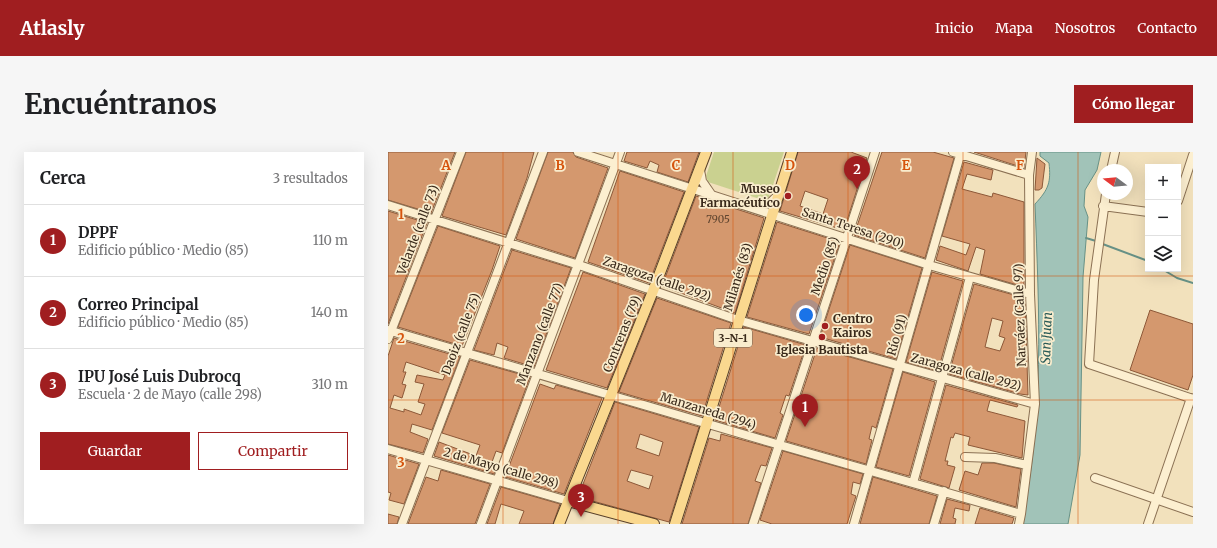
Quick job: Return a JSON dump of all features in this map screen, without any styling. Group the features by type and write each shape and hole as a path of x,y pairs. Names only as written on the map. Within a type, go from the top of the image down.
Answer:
{"main road":[{"name":"Contreras (79)","path":"559,524 654,291 706,152"},
{"name":"Milanés (83)","path":"675,524 792,152"},
{"name":"2 de Mayo (calle 298)","path":"568,501 654,524"}],"street":[{"name":"Velarde (calle 73)","path":"388,340 390,330 461,152"},
{"name":"Daoiz (calle 75)","path":"402,524 543,152"},
{"name":"Santa Teresa (290)","path":"578,152 772,213 929,265 1030,294"},
{"name":"Manzano (calle 77)","path":"481,524 620,152"},
{"name":"Medio (85)","path":"754,524 875,152"},
{"name":"Narváez (Calle 97)","path":"1019,524 1022,514 1035,404 1030,294 1029,175 1032,152"},
{"path":"1112,164 1115,152"},
{"path":"958,153 1029,175"},
{"name":"Río (91)","path":"854,524 901,367 958,153"},
{"path":"1178,200 1191,170 1193,155"},
{"path":"700,170 702,181 712,194"},
{"path":"752,207 769,204 778,195"},
{"path":"1105,200 1094,280 1089,364 1192,399 1148,524"},
{"name":"Zaragoza (calle 292)","path":"388,205 509,242 738,320 1035,404"},
{"path":"1104,206 1145,212"},
{"path":"914,483 970,277"},
{"name":"Manzaneda (294)","path":"390,330 780,445 1022,514"},
{"name":"2 de Mayo (calle 298)","path":"388,449 568,501"},
{"path":"965,457 995,458 1027,465"},
{"path":"1095,478 1193,512"},
{"path":"934,524 944,491"}],"green space":[{"path":"714,152 784,152 769,197 763,200 708,182 706,176"}],"water":[{"name":"San Juan","path":"1040,152 1101,152 1098,164 1097,164 1097,170 1085,190 1084,206 1088,217 1083,277 1080,455 1068,524 1021,524 1029,484 1037,405 1039,324 1035,204 1046,189 1050,175 1049,163 1040,156"}],"building":[{"path":"388,152 455,152 431,213 388,200"},
{"path":"466,152 534,152 527,178 506,235 442,216"},
{"path":"548,152 573,152 576,157 608,168 575,258 516,239"},
{"path":"627,152 699,152 688,182 657,172 659,165 650,161 647,168 624,161"},
{"path":"798,152 851,152 867,158 844,230 780,211","holes":["805,191 828,199 823,214 800,206"]},
{"path":"882,152 933,152 954,158 925,258 854,235"},
{"path":"974,152 1026,152 1024,168"},
{"path":"1037,158 1045,164 1042,188 1035,190"},
{"path":"964,162 993,170 991,180 967,174 962,189 992,197 993,193 1024,202 1024,287 980,274 985,250 976,247 968,271 936,260 940,246 966,255 970,244 942,236"},
{"path":"620,171 684,192 649,283 588,262"},
{"path":"696,196 764,218 735,313 662,286"},
{"path":"388,211 427,223 388,324"},
{"path":"777,222 840,242 809,334 747,317"},
{"path":"438,226 500,246 462,346 398,327"},
{"path":"850,245 922,268 896,359 820,337"},
{"path":"512,250 571,268 534,367 504,358 508,347 497,343 494,355 474,350"},
{"path":"583,272 645,294 607,388 546,370"},
{"path":"932,272 963,281 938,371 906,362"},
{"path":"974,284 1025,298 1028,395 949,374","holes":["992,318 1003,321 999,336 1005,338 1000,351 985,347"]},
{"path":"657,298 731,323 702,416 619,392"},
{"path":"1150,310 1193,324 1193,375 1188,390 1130,370"},
{"path":"744,327 806,345 789,396 786,395 780,413 783,415 775,438 715,420"},
{"path":"394,338 460,357 432,430 412,424 410,432 428,439 423,453 388,444 388,356","holes":["406,362 445,375 443,380 417,375 415,382 424,384 418,402 425,404 421,415 404,409 404,412 390,408 394,395 402,398 406,385 402,384 406,372 403,372"]},
{"path":"817,348 893,369 876,428 872,426 869,439 872,440 866,464 786,441"},
{"path":"470,360 530,377 502,453 496,451 492,462 498,464 494,474 434,456 439,442 476,456 480,445 442,433"},
{"path":"903,372 935,382 909,476 876,467"},
{"path":"540,384 554,389 556,385 602,398 564,494 505,477"},
{"path":"946,385 1018,405 1017,407 990,400 987,411 1025,421 1022,458 968,445 970,437 955,433 953,438 951,437 945,461 948,461 947,465 955,467 949,488 920,479"},
{"path":"615,402 699,427 669,522 578,497","holes":["640,434 663,442 659,456 636,448","631,470 653,476 649,489 627,481"]},
{"path":"721,434 772,448 766,466 761,465 755,481 761,483 748,524 682,524 709,438 720,441"},
{"path":"783,451 863,474 860,484 853,482 851,494 856,496 847,524 772,524 760,520"},
{"path":"388,455 419,464 404,504 389,500 391,493 388,492"},
{"path":"982,463 994,463 1021,469 1016,507 959,490 965,471 978,475"},
{"path":"441,470 490,484 475,524 408,524 426,477 438,481"},
{"path":"873,477 937,496 929,524 860,524"},
{"path":"501,487 560,504 553,524 519,524 524,511 501,504 495,524 487,524"},
{"path":"947,499 970,505 969,511 955,508 953,518 956,519 955,524 940,524"},
{"path":"980,508 1014,518 1012,524 975,524"},
{"path":"388,514 399,517 397,524 388,524"}],"waterway":[{"path":"1086,238 1096,241"},
{"path":"1100,243 1145,260"},
{"path":"1167,272 1177,278 1193,283"}],"place":[{"name":"Correo Principal","path":"857,189"},
{"name":"Museo Farmacéutico","path":"788,196"},
{"name":"Centro Kairos","path":"825,326"},
{"name":"Iglesia Bautista","path":"822,337"},
{"name":"DPPF","path":"805,427"},
{"name":"IPU José Luis Dubrocq","path":"581,517"}]}
